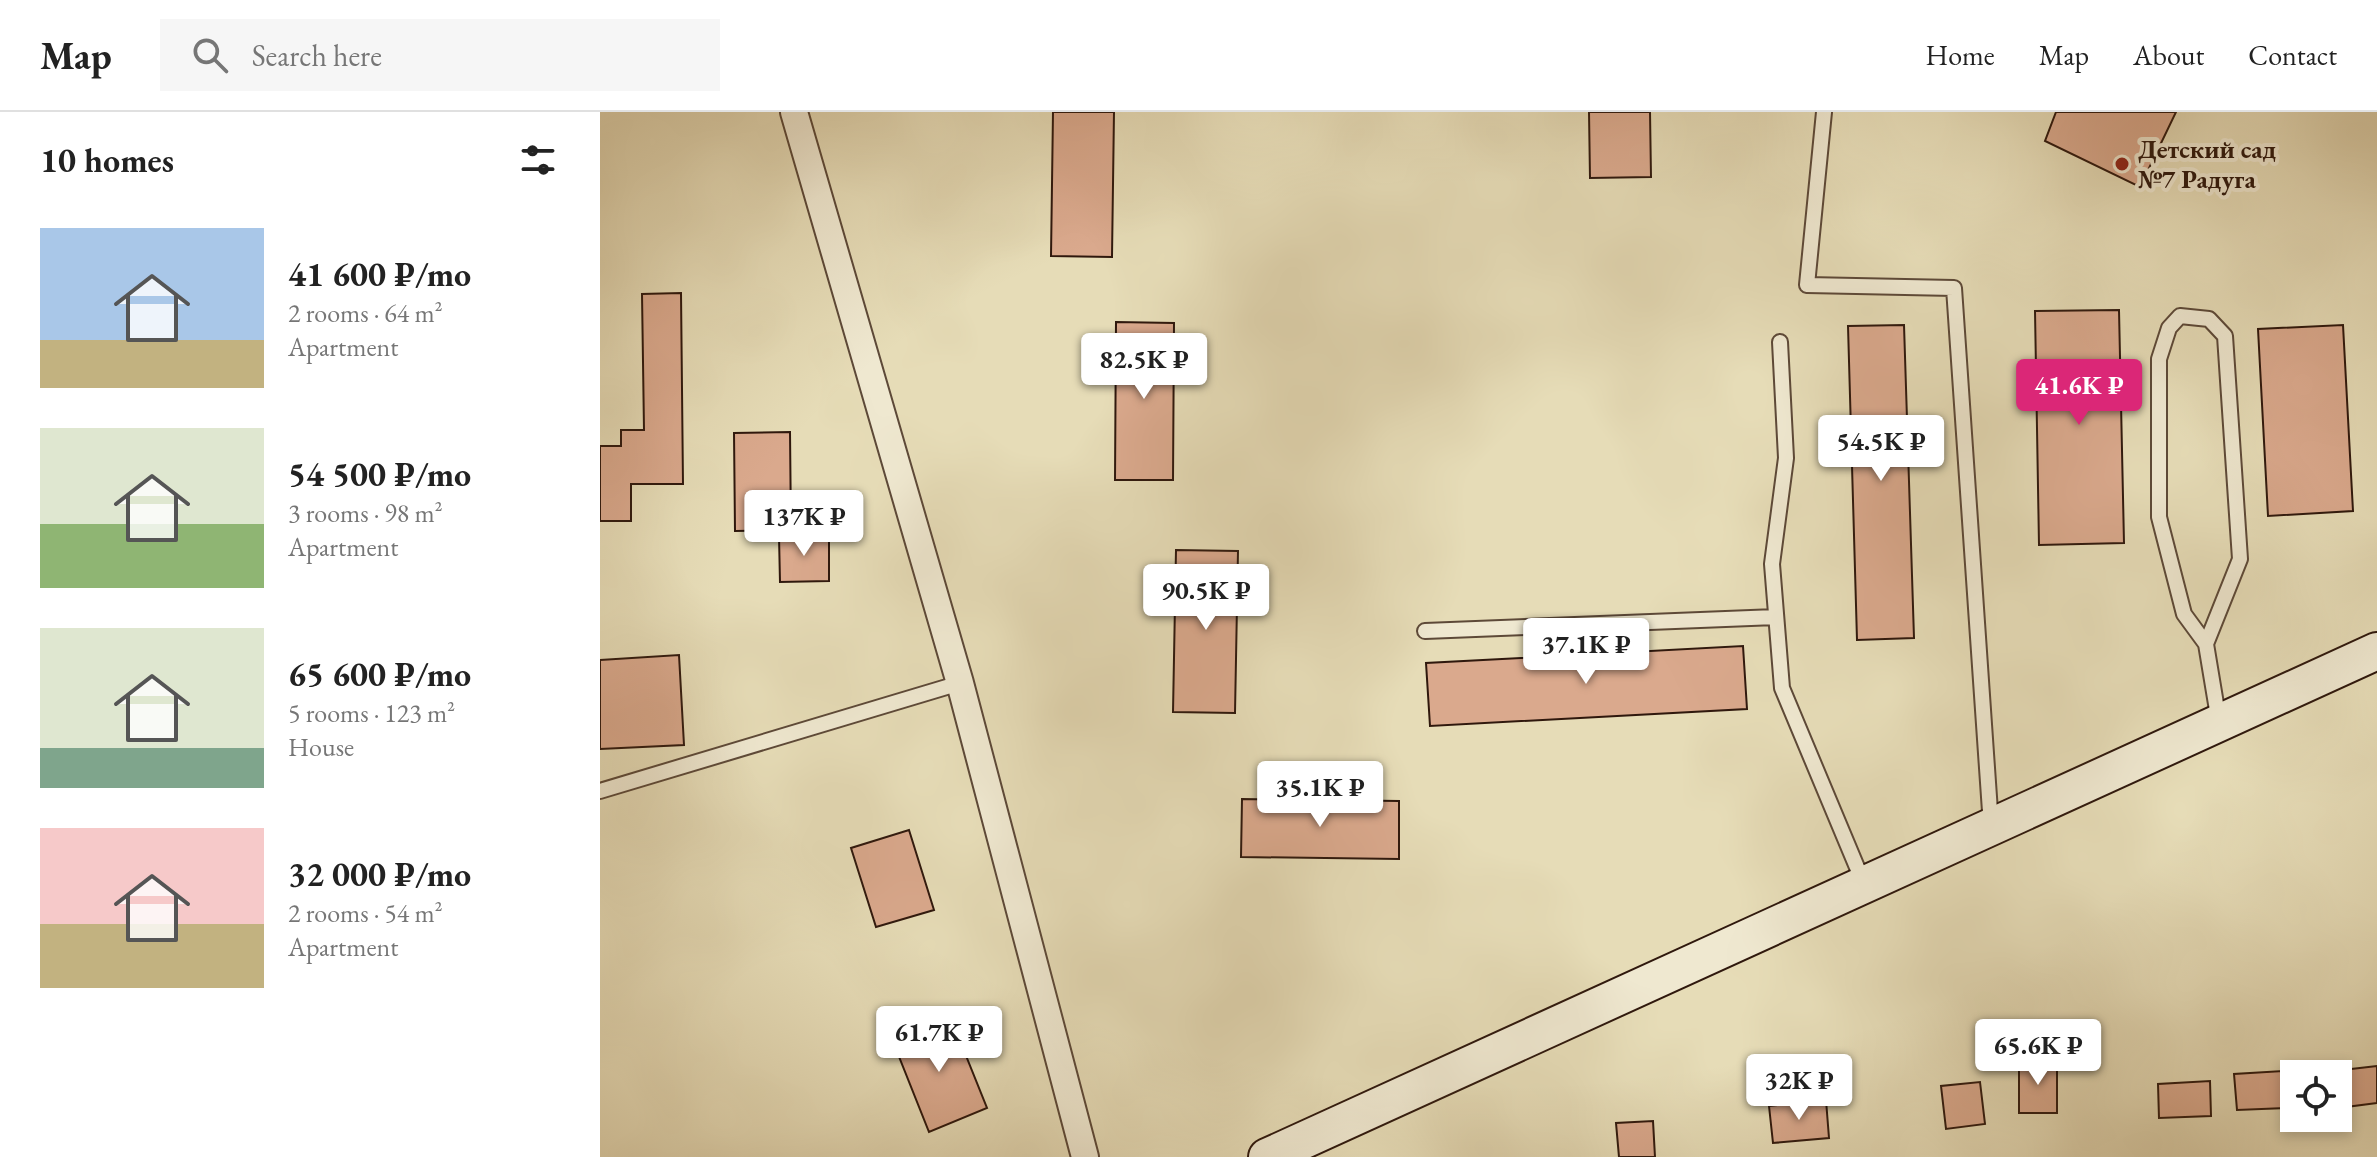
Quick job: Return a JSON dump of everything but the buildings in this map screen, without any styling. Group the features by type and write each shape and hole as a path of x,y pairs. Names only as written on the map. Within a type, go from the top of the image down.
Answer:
{"main road":[{"path":"1267,1157 2377,651"}],"street":[{"path":"794,112 960,683 1085,1157"}],"lane":[{"path":"1824,112 1807,285 1954,288 1991,827"},
{"path":"2206,644 2240,559 2225,336 2209,319 2180,316 2169,328 2159,359 2159,517 2184,614 2206,644 2219,723"},
{"path":"1780,342 1786,458 1772,564 1782,688 1864,884"},
{"path":"1425,631 1776,617"},
{"path":"600,791 960,683"}],"place":[{"name":"Детский сад №7 Радуга","path":"2122,164"}]}
